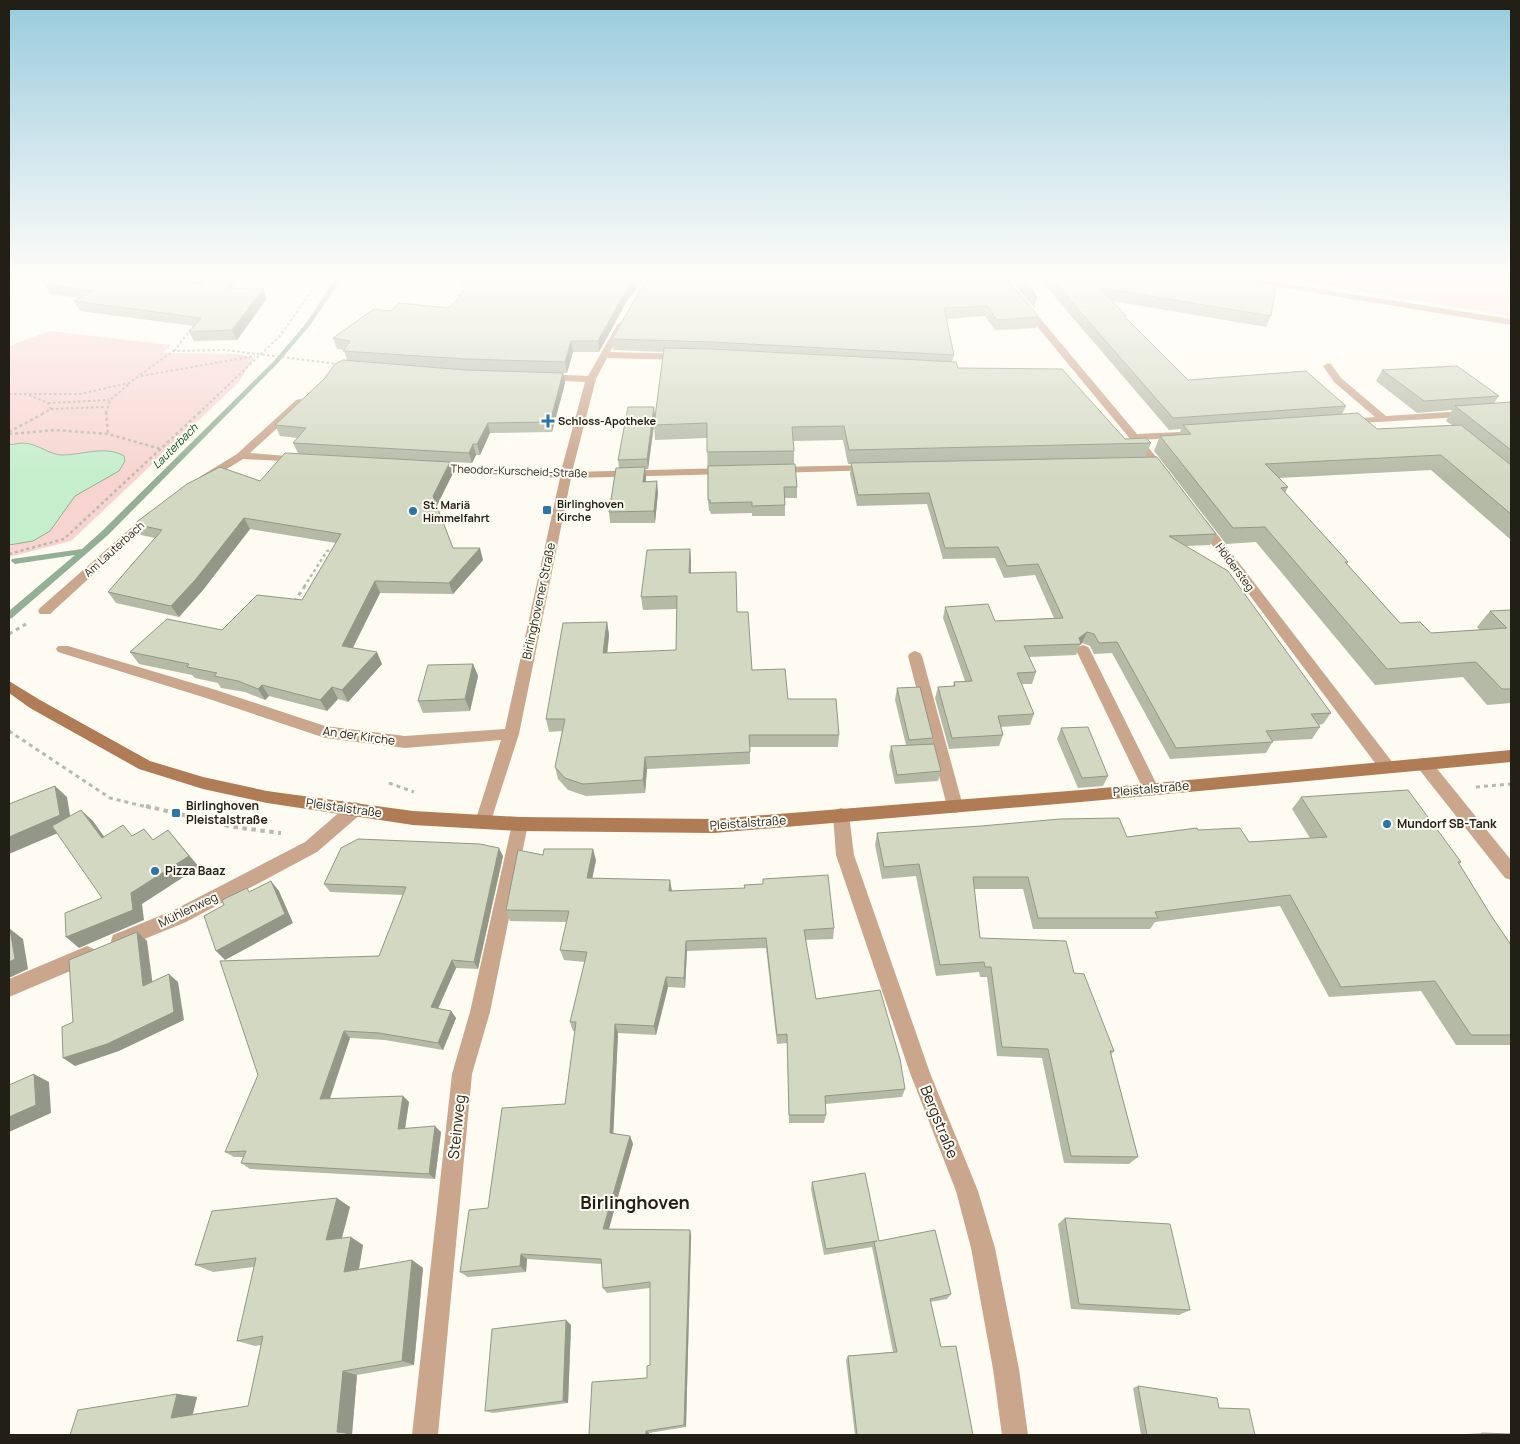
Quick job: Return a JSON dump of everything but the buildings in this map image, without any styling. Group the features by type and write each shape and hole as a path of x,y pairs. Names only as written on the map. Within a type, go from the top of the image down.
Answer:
{"main road":[{"name":"Pleistalstraße","path":"9,686 35,704 145,764 203,783 267,798 413,818 520,824 714,826 1511,756"}],"street":[{"name":"Birlinghovener Straße","path":"482,822 511,734 566,475 590,379 611,343"},
{"path":"1053,343 1169,479"},
{"path":"605,355 692,358"},
{"path":"1328,366 1337,380 1383,420"},
{"path":"532,377 590,379"},
{"path":"193,486 241,456 306,397"},
{"path":"1334,423 1511,411"},
{"path":"1432,416 1446,428"},
{"path":"1134,437 1204,432"},
{"path":"241,456 307,460"},
{"path":"1138,464 1157,463"},
{"name":"Theodor-Kurscheid-Straße","path":"420,467 566,475 739,471"},
{"path":"768,470 886,468"},
{"name":"Am Lauterbach","path":"45,612 158,510"},
{"name":"Höldersteg","path":"1198,517 1388,767"},
{"name":"An der Kirche","path":"64,649 211,694 325,732 405,742 511,734"},
{"path":"1083,650 1151,789"},
{"path":"915,656 955,806"},
{"path":"1424,764 1511,873"},
{"name":"Mühlenweg","path":"9,988 180,916 311,847 355,809"},
{"name":"Bergstraße","path":"841,815 845,855 920,1073 967,1191 983,1248 1006,1369 1015,1435"},
{"name":"Steinweg","path":"424,1435 462,1074 480,1012 520,824"}],"path":[{"path":"108,434 105,407 109,400 129,383 174,352 181,343"},
{"path":"9,554 64,539 273,343"},
{"path":"174,352 226,350 344,365"},
{"path":"139,376 261,355"},
{"path":"9,394 80,394 129,383"},
{"path":"28,394 48,403 109,400"},
{"path":"48,403 51,410"},
{"path":"9,433 51,410 105,407"},
{"path":"9,433 56,430 108,434 161,449"},
{"path":"289,610 327,551 341,546"},
{"path":"9,730 110,798 233,827 282,834"},
{"path":"389,783 424,795"}],"shaded area":[{"path":"16,343 158,343 172,345 162,353 238,354 254,358 238,383 71,541 9,557 9,346"},
{"path":"22,443 62,455 110,451 124,456 125,461 119,471 75,496 50,531 33,541 9,545 9,445"}],"waterway":[{"name":"Lauterbach","path":"9,616 105,533 276,362 292,343"},
{"path":"15,561 84,551"}],"place":[{"name":"Schloss-Apotheke","path":"548,421"},
{"name":"Birlinghoven Kirche","path":"547,510"},
{"name":"St. Mariä Himmelfahrt","path":"413,511"},
{"name":"Birlinghoven Pleistalstraße","path":"176,813"},
{"name":"Mundorf SB-Tank","path":"1387,824"},
{"name":"Pizza Baaz","path":"155,871"}],"district":[{"name":"Birlinghoven","path":"635,1203"}]}
